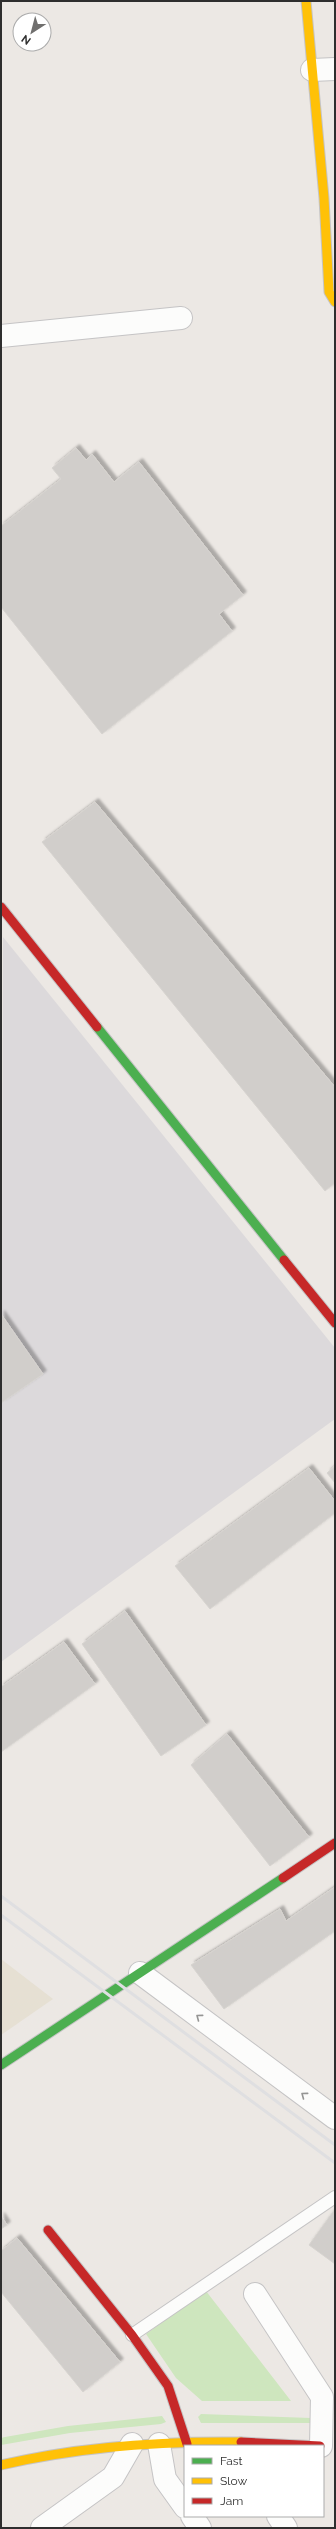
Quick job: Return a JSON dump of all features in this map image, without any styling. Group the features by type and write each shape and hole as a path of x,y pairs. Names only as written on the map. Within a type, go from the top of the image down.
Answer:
{"street":[{"path":"306,1 312,70 329,197 329,292 335,302"},
{"path":"312,70 335,69"},
{"path":"1,336 181,318"},
{"path":"4,917 335,1324"},
{"path":"1,2065 335,1843"},
{"path":"140,1973 335,2118"},
{"path":"48,2230 132,2335 168,2386 187,2444"},
{"path":"254,2294 322,2397 323,2445"},
{"path":"1,2465 70,2451 132,2444 286,2445"},
{"path":"42,2528 113,2477 132,2444"},
{"path":"159,2444 165,2479 184,2506"},
{"path":"193,2517 200,2528"},
{"path":"279,2517 286,2528"}],"lane":[{"path":"132,2335 335,2197"}],"shaded area":[{"path":"3,937 335,1348 335,1419 1,1662"},
{"path":"1,1959 53,1999 1,2035"}],"green space":[{"path":"206,2291 291,2401 202,2401 176,2378 146,2334"},
{"path":"201,2414 311,2418 313,2423 201,2423 198,2417"},
{"path":"162,2416 166,2422 161,2424 70,2433 1,2445 1,2438 5,2437 68,2426"}],"building":[{"path":"76,448 86,460 92,454 114,482 139,462 243,595 219,614 232,631 102,734 1,607 1,526 61,479 52,468"},
{"path":"95,802 335,1087 335,1183 325,1191 42,842"},
{"path":"1,1314 43,1374 1,1403"},
{"path":"335,1466 335,1483 327,1473"},
{"path":"309,1468 335,1501 335,1513 210,1609 175,1566"},
{"path":"125,1611 206,1725 161,1756 82,1644"},
{"path":"64,1642 95,1684 1,1752 1,1687"},
{"path":"227,1734 309,1837 270,1866 191,1765"},
{"path":"335,1887 335,1931 224,2009 191,1965 280,1909 286,1921"},
{"path":"335,2209 335,2264 309,2245"},
{"path":"1,2216 7,2225 1,2229"},
{"path":"17,2238 120,2362 83,2392 1,2292 1,2251"}],"railway":[{"path":"1,1896 335,2145"},
{"path":"1,1915 335,2163"}],"traffic: fast":[{"path":"97,1027 284,1260"},
{"path":"1,2065 283,1878"}],"traffic: slow":[{"path":"306,1 324,198 329,292 335,302"},
{"path":"1,2465 61,2453 121,2446 181,2442 241,2442"}],"traffic: jam":[{"path":"1,907 97,1027"},
{"path":"284,1260 335,1323"},
{"path":"283,1878 335,1843"},
{"path":"48,2230 132,2335 168,2386 187,2444"},
{"path":"241,2442 300,2445"}]}
